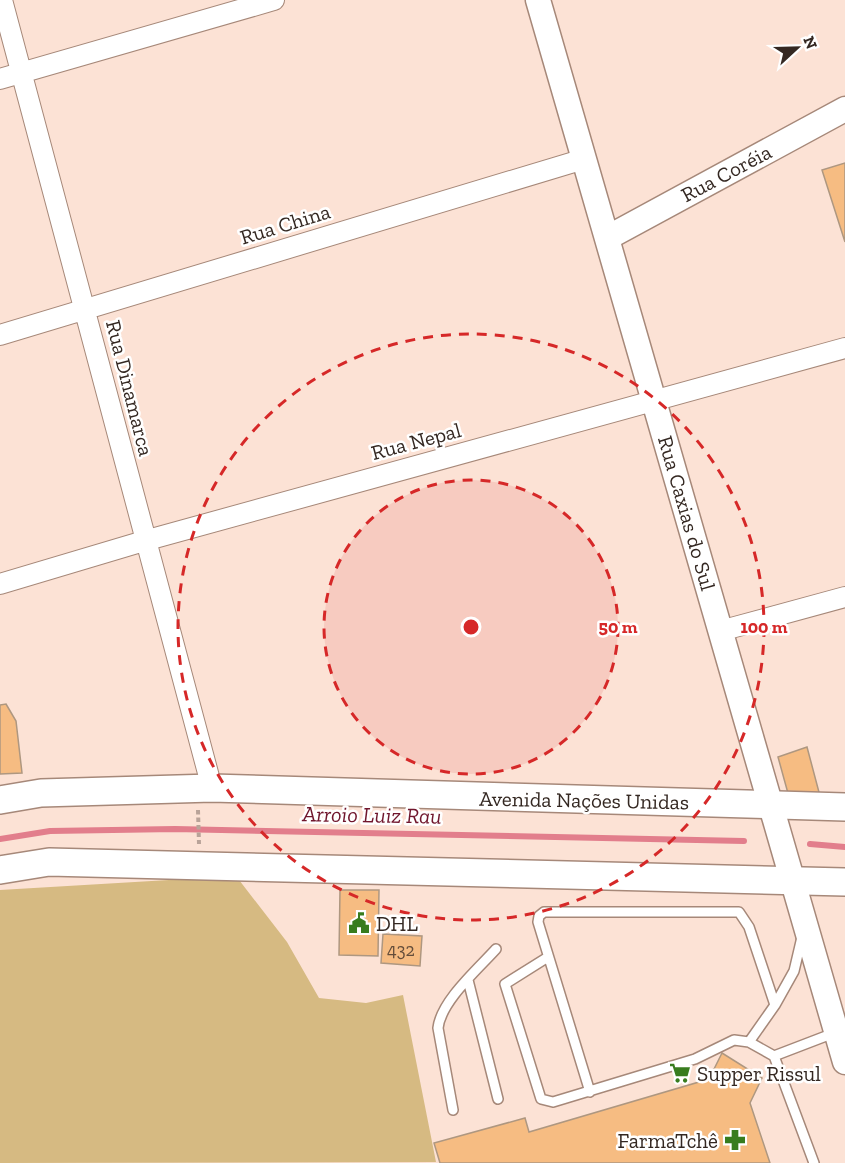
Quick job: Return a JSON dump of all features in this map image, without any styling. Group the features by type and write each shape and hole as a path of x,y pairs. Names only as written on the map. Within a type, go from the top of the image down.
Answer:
{"main road":[{"name":"Avenida Nações Unidas","path":"0,800 40,793 204,793 845,807"},
{"path":"0,870 50,861 845,882"}],"street":[{"name":"Rua Dinamarca","path":"2,0 85,309 144,541 204,793"},
{"path":"0,79 274,0"},
{"name":"Rua Caxias do Sul","path":"538,0 845,1062"},
{"name":"Rua Coréia","path":"607,238 845,109"},
{"name":"Rua China","path":"0,335 584,159"},
{"name":"Rua Nepal","path":"0,584 144,541 845,348"},
{"path":"720,631 845,597"}],"lane":[{"path":"749,1042 775,1005 794,971 802,942 801,911"},
{"path":"590,1092 538,922 539,916 544,912 739,912 749,927 775,1005"},
{"path":"453,1110 438,1028 439,1018 446,1005 496,949"},
{"path":"548,957 505,984 521,1041 542,1099 553,1102 590,1092 696,1059 734,1040 749,1042 774,1056 814,1163"},
{"path":"468,980 498,1100"},
{"path":"774,1056 837,1033"}],"path":[{"path":"200,854 204,793"}],"shaded area":[{"path":"236,876 287,942 319,998 366,1003 403,995 436,1162 0,1163 0,890"}],"building":[{"path":"845,163 845,242 822,170"},
{"path":"6,704 16,721 22,773 0,774 0,705"},
{"path":"807,747 820,796 789,797 778,757"},
{"name":"DHL","path":"340,890 379,890 378,956 339,955"},
{"path":"383,934 422,936 420,966 381,963"},
{"path":"722,1053 762,1078 750,1103 770,1163 440,1163 434,1143 525,1118 529,1132 709,1079"}],"waterway":[{"name":"Arroio Luiz Rau","path":"0,839 50,831 175,829 744,841"},
{"name":"Arroio Luiz Rau","path":"810,844 845,847"}],"place":[{"name":"DHL","path":"359,923"},
{"name":"Supper Rissul","path":"680,1073"},
{"name":"FarmaTchê","path":"735,1140"}]}
